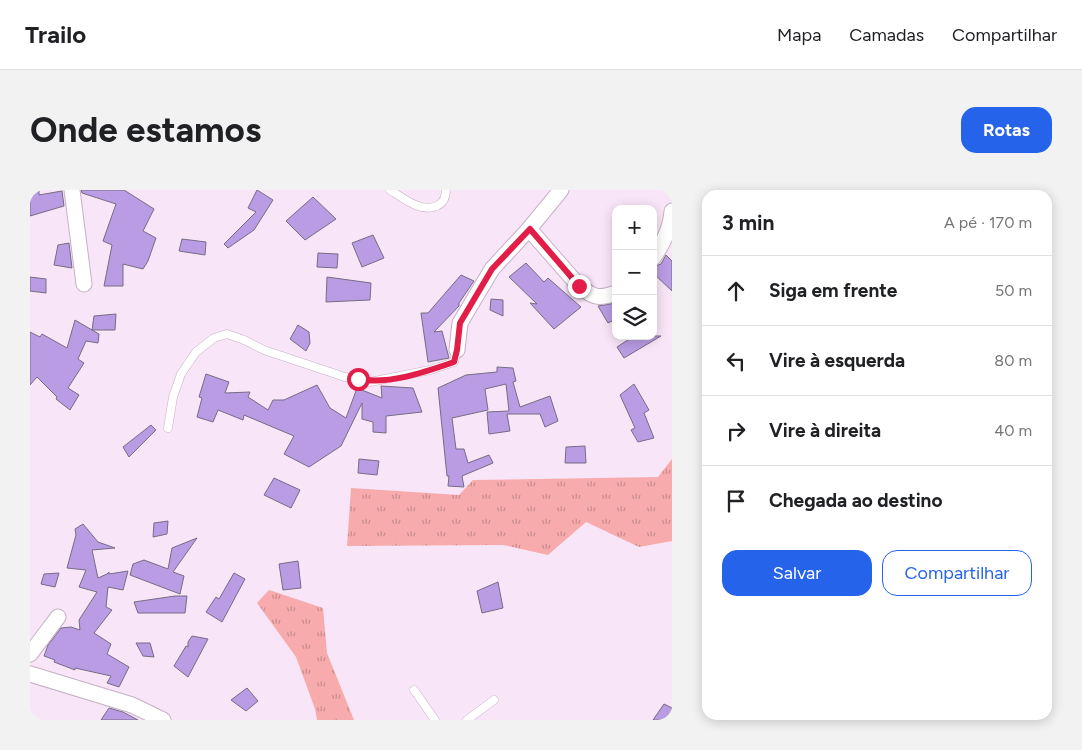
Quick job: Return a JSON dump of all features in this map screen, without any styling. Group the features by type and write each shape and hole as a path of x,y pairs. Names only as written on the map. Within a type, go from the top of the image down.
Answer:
{"street":[{"path":"72,190 84,284"},
{"path":"457,350 460,323 492,269 530,229 561,190"},
{"path":"657,252 672,219 672,212"},
{"path":"530,229 579,286 588,293 602,298 612,294"},
{"path":"30,654 58,617"},
{"path":"30,674 132,705 163,720"}],"lane":[{"path":"390,190 421,207 431,208 441,204 446,195 446,190"},
{"path":"168,428 173,396 181,374 196,352 214,338 227,334 264,350 345,377 370,382 430,370 454,362 457,350"},
{"path":"414,690 434,720"},
{"path":"467,720 494,700"}],"green space":[{"path":"672,459 672,541 639,547 586,522 548,555 503,545 347,546 351,488 459,495 473,480 658,477"},
{"path":"269,590 323,608 327,653 354,720 317,720 315,709 296,657 257,603"}],"building":[{"path":"30,190 39,190 39,195 62,191 64,206 30,216"},
{"path":"81,190 124,190 154,209 143,231 156,238 148,261 143,269 123,264 123,286 104,286 112,245 103,241 116,204 82,193"},
{"path":"257,190 273,200 254,230 228,248 224,244 256,212 248,208"},
{"path":"313,197 336,219 305,240 286,221"},
{"path":"373,235 384,258 362,267 352,243"},
{"path":"182,239 206,242 205,255 179,251"},
{"path":"69,243 72,268 54,265 58,245"},
{"path":"318,253 338,254 337,268 317,267"},
{"path":"666,255 672,261 672,291 657,277 657,266 661,264"},
{"path":"526,263 544,282 548,278 581,307 554,329 530,303 537,304 509,277"},
{"path":"461,275 474,281 459,303 459,306 434,332 442,331 449,358 428,362 421,313 428,313"},
{"path":"30,277 46,279 46,293 30,291"},
{"path":"327,277 371,283 370,300 326,302"},
{"path":"491,299 503,300 503,316 490,310"},
{"path":"612,304 612,321 608,323 598,306"},
{"path":"116,314 115,330 92,330 94,316"},
{"path":"75,320 99,334 98,343 86,341 78,359 84,363 68,388 79,395 70,410 56,399 57,397 37,377 30,385 30,332 40,337 42,334 67,348"},
{"path":"298,325 309,332 310,343 306,351 290,339"},
{"path":"628,340 654,340 624,358 617,347"},
{"path":"497,367 513,368 516,381 513,382 520,407 550,396 558,421 545,427 540,414 507,414 510,431 489,434 487,412 509,411 506,384 485,389 488,410 452,418 456,449 464,449 468,463 489,455 493,463 462,476 464,487 448,486 449,476 447,476 438,388 466,375 497,372"},
{"path":"206,374 229,382 225,393 250,392 248,397 268,410 273,400 284,400 317,385 330,408 346,418 357,388 382,398 381,386 413,388 422,412 386,416 386,433 373,432 373,422 362,419 362,403 341,446 309,467 284,454 294,436 244,415 243,420 218,410 213,422 197,417 202,398 199,397"},
{"path":"634,384 649,410 644,413 654,438 638,442 631,430 635,428 620,395"},
{"path":"151,425 156,430 129,457 123,447"},
{"path":"585,446 586,463 565,463 566,447"},
{"path":"359,459 379,461 377,475 358,473"},
{"path":"274,478 300,490 291,508 264,495"},
{"path":"168,521 167,534 153,537 154,523"},
{"path":"83,524 98,542 115,548 92,550 98,578 109,572 109,574 128,571 123,590 108,587 106,607 112,610 94,633 111,644 107,654 129,667 119,687 107,683 111,676 75,668 75,670 44,656 48,645 61,628 71,627 80,630 79,620 97,592 79,587 86,570 67,568 76,535 75,529"},
{"path":"197,538 173,572 184,576 180,594 130,575 133,564 144,560 168,569 172,548"},
{"path":"298,561 301,588 283,590 279,564"},
{"path":"59,573 55,587 41,584 44,574"},
{"path":"234,573 245,579 222,622 206,612 216,597 219,599"},
{"path":"498,582 503,608 482,613 477,591"},
{"path":"187,596 185,613 138,613 134,602"},
{"path":"192,636 208,639 188,677 174,666 186,646 188,647 188,642"},
{"path":"136,643 150,643 154,657 143,656"},
{"path":"247,688 258,701 246,711 231,700"},
{"path":"664,704 672,708 672,720 653,720"},
{"path":"109,708 123,712 138,720 101,720"}],"route":[{"path":"358,379 370,382 404,376 454,362 460,323 492,269 530,229 579,286"}]}
